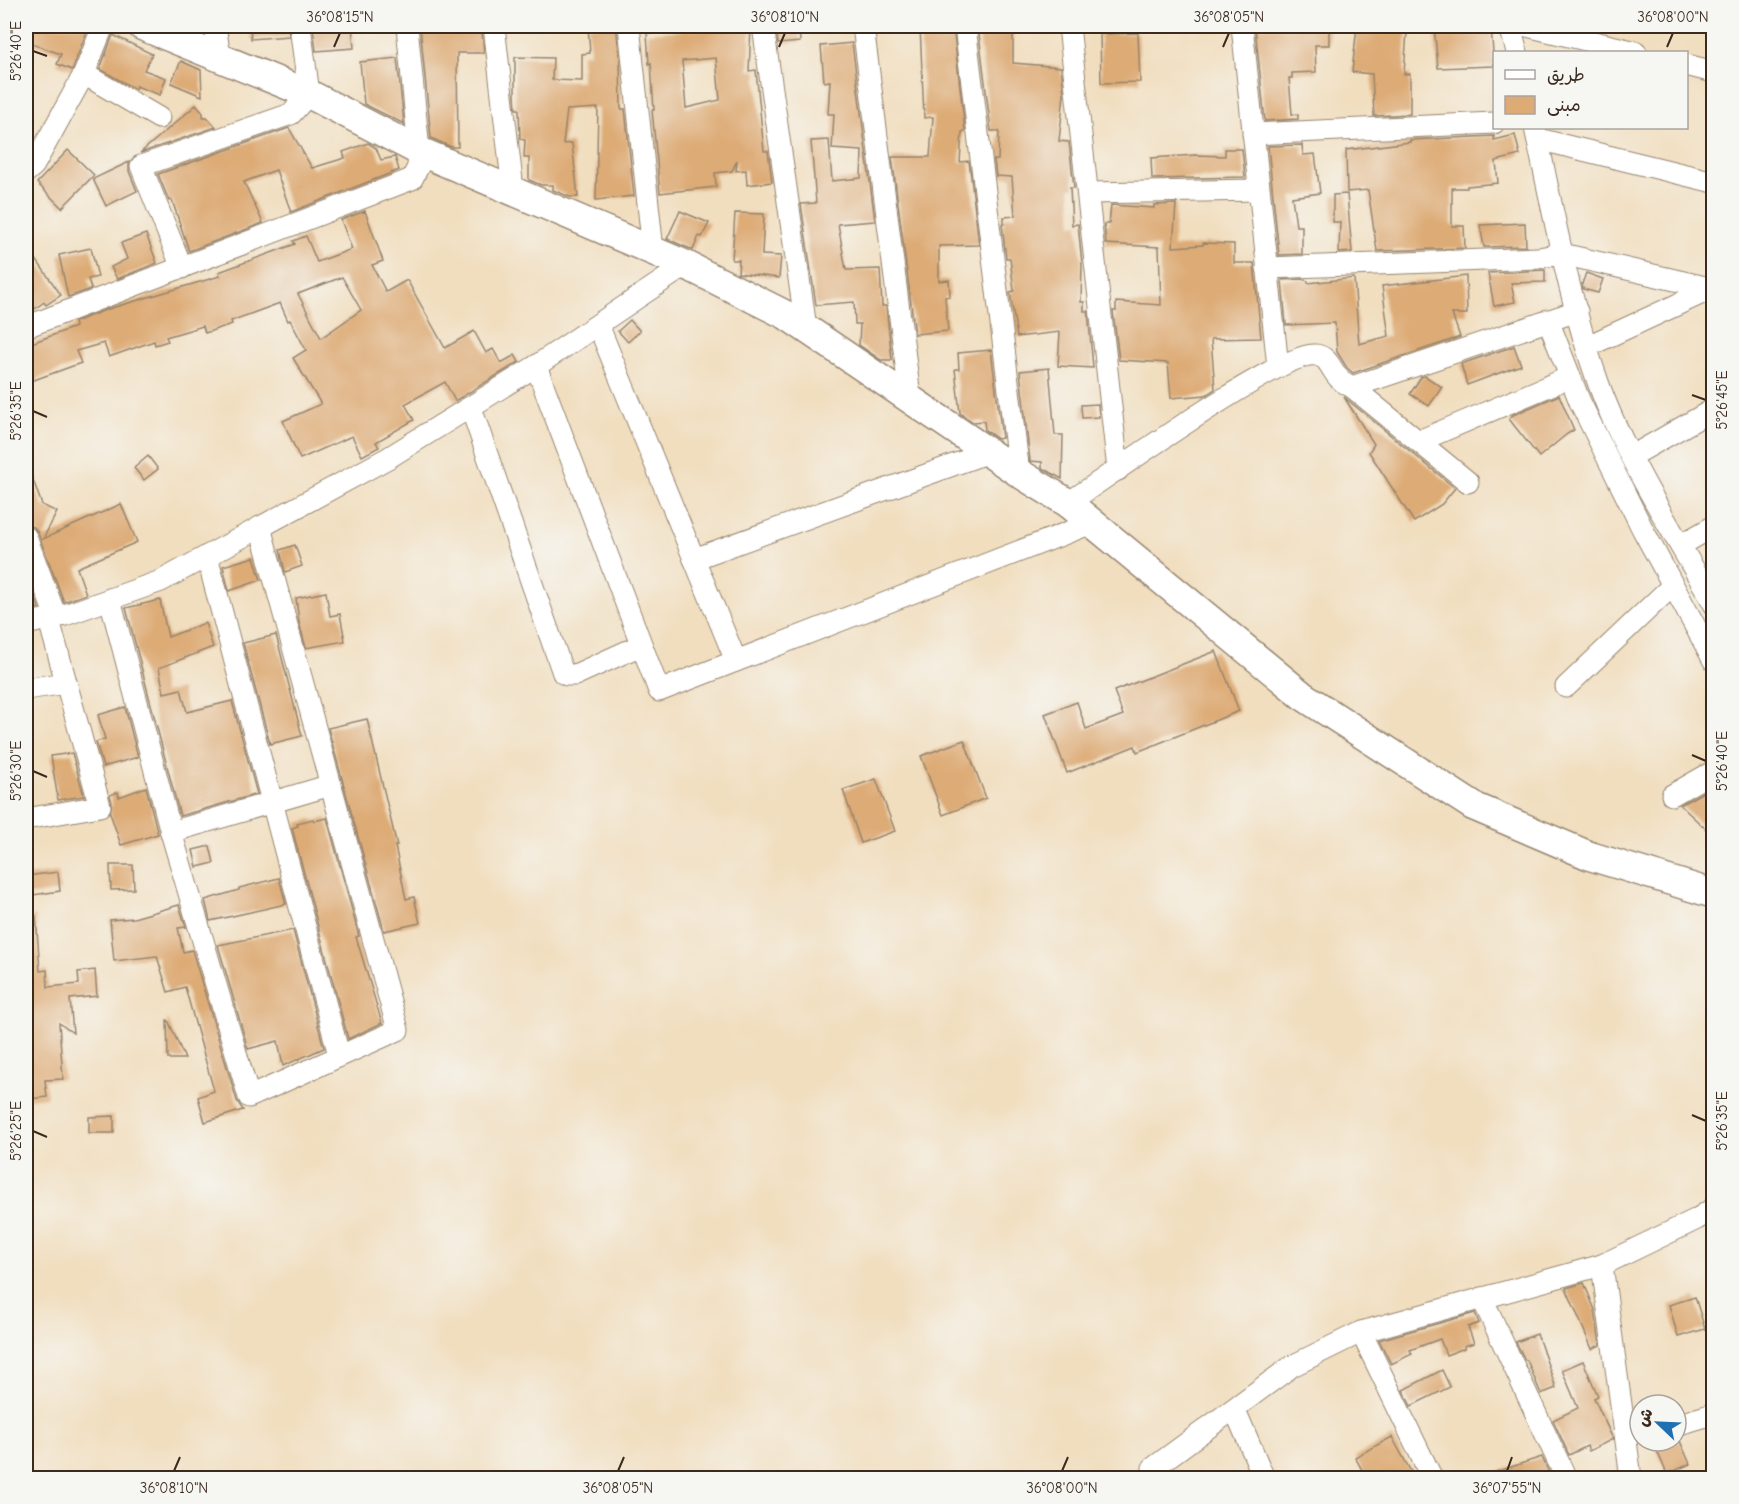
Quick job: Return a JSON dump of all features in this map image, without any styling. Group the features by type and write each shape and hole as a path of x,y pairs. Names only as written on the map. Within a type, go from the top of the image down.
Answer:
{"street":[{"path":"26,172 34,165 84,74 103,26"},
{"path":"142,26 309,94 420,151 686,265 786,315 1019,473 1068,503 1303,696 1473,806 1590,856 1713,894"},
{"path":"215,26 220,56"},
{"path":"182,267 141,166 291,114 309,94 300,26"},
{"path":"26,327 412,179 418,167 420,151 407,26"},
{"path":"494,26 513,189"},
{"path":"629,26 653,251"},
{"path":"763,26 806,328"},
{"path":"863,26 910,397"},
{"path":"965,26 1019,473"},
{"path":"1069,26 1118,470"},
{"path":"1242,26 1278,367"},
{"path":"1510,26 1517,51"},
{"path":"1527,26 1632,51"},
{"path":"1688,66 1713,72"},
{"path":"84,74 159,118"},
{"path":"1253,134 1493,123"},
{"path":"1713,182 1536,133 1562,254 1599,385 1632,456 1713,604"},
{"path":"1088,193 1259,190"},
{"path":"1268,268 1538,258 1562,254 1713,287"},
{"path":"26,624 52,618 161,581 388,458 536,366 686,265"},
{"path":"1588,346 1713,287"},
{"path":"1352,387 1577,311"},
{"path":"1548,320 1580,402 1672,586 1713,662"},
{"path":"601,332 736,660"},
{"path":"1068,503 1249,382 1303,356 1315,354 1323,357 1339,380 1352,387 1468,482"},
{"path":"536,366 659,691 1092,523"},
{"path":"1419,441 1570,377"},
{"path":"471,408 563,673 575,675 641,645"},
{"path":"1632,456 1713,409"},
{"path":"694,559 989,452"},
{"path":"1681,545 1713,526"},
{"path":"110,599 171,832 249,1096 398,1030 260,527"},
{"path":"26,537 52,618 66,683 100,806 26,819"},
{"path":"207,556 270,803 339,1055"},
{"path":"1566,687 1672,586"},
{"path":"26,689 66,683"},
{"path":"1672,795 1713,771"},
{"path":"171,832 331,785"},
{"path":"1157,1479 1153,1468 1292,1366 1361,1332 1602,1265 1697,1219 1713,1208"},
{"path":"1602,1265 1628,1411"},
{"path":"1482,1298 1566,1479"},
{"path":"1361,1332 1432,1479"},
{"path":"1235,1410 1264,1479"},
{"path":"1688,1421 1713,1414 1713,1416"},
{"path":"1631,1479 1632,1453"}],"building":[{"path":"26,26 89,26 72,70 57,64 61,54 26,42"},
{"path":"250,26 288,26 289,36 251,39"},
{"path":"313,26 352,26 354,48 316,51"},
{"path":"420,26 425,26 425,29 461,27 461,32 482,31 484,53 457,53 458,147 451,147 431,138"},
{"path":"588,26 616,26 620,60 621,109 625,109 634,196 596,200 598,108 567,110 563,144 572,143 578,197 570,197 553,190 553,185 541,185 529,180 529,158 524,158 525,140 520,139 519,109 516,109 515,57 553,58 552,80 582,81 582,54 590,53"},
{"path":"711,26 751,26 749,71 756,70 764,151 768,151 772,182 747,185 746,170 736,171 737,160 732,171 715,173 716,187 660,193 647,33 711,28","holes":["716,58 720,100 686,108 682,61"]},
{"path":"776,26 799,26 800,42 778,44"},
{"path":"920,26 953,26 965,131 962,132 960,162 969,161 979,245 939,246 939,281 949,280 950,296 945,297 948,331 915,334 892,157 930,157 933,117 924,118"},
{"path":"978,26 1013,26 1013,63 1061,67 1064,94 1059,141 1069,142 1074,188 1070,188 1072,225 1078,224 1082,264 1081,302 1084,302 1084,311 1088,311 1093,368 1058,366 1060,332 1017,337 1010,292 1014,291 1010,258 1006,258 1002,224 1004,224 1004,217 1015,216 1012,177 996,176 994,160 998,160 999,131 991,131"},
{"path":"1329,26 1329,45 1315,45 1316,72 1292,73 1292,78 1289,78 1292,114 1298,115 1298,119 1265,121 1255,27"},
{"path":"1357,26 1398,26 1398,30 1407,31 1404,74 1410,74 1410,114 1374,116 1372,74 1352,72"},
{"path":"1434,26 1491,26 1493,66 1438,68"},
{"path":"1138,33 1140,82 1101,83 1100,34"},
{"path":"113,35 152,54 144,70 166,78 160,95 136,86 135,89 100,69"},
{"path":"852,43 875,221 838,224 846,270 880,269 882,306 886,306 892,360 881,360 859,345 860,324 855,324 854,302 816,305 801,204 816,203 811,141 829,140 832,181 861,178 862,151 832,149 834,114 828,114 830,81 824,82 821,46"},
{"path":"397,58 404,124 364,104 360,62"},
{"path":"181,61 201,70 202,96 171,83"},
{"path":"196,105 203,113 203,117 207,117 216,127 140,153"},
{"path":"289,128 312,168 345,158 343,152 368,143 376,148 381,160 395,157 399,170 291,212 276,170 244,182 263,223 189,251 172,200 169,201 158,174"},
{"path":"1515,135 1520,155 1496,161 1498,183 1452,188 1452,226 1464,226 1465,248 1377,251 1368,190 1347,192 1346,150 1410,142 1410,140 1494,136 1494,140"},
{"path":"1302,145 1303,155 1315,154 1320,193 1292,197 1296,226 1302,226 1302,254 1279,255 1268,146"},
{"path":"1225,149 1242,149 1245,177 1152,179 1151,158 1225,156"},
{"path":"68,150 94,175 62,208 37,183"},
{"path":"129,162 129,171 137,191 106,206 93,179"},
{"path":"1347,194 1352,252 1339,253 1340,222 1333,222 1333,195"},
{"path":"1176,204 1173,247 1203,245 1203,243 1234,244 1234,263 1254,263 1261,338 1211,339 1215,389 1206,395 1171,398 1168,363 1119,360 1113,311 1116,311 1116,302 1161,305 1159,247 1106,244 1104,224 1109,224 1111,205 1154,208 1154,205"},
{"path":"365,211 383,261 372,265 386,292 407,280 445,348 474,331 486,353 493,349 501,363 515,355 519,362 455,401 445,382 405,404 414,420 376,442 379,447 362,456 352,436 300,459 283,421 321,404 293,358 306,350 280,303 205,333 203,326 166,337 168,341 155,345 154,341 109,357 104,343 76,351 81,363 34,380 26,356 26,345 75,327 74,322 108,309 220,276 219,272 295,244 293,241 306,236 317,262 352,249 341,220","holes":["342,277 361,310 321,338 298,294"]},
{"path":"680,211 709,223 702,237 699,236 693,250 667,239"},
{"path":"735,213 764,214 762,255 781,256 779,278 738,273 739,260 732,260"},
{"path":"1525,223 1526,246 1484,247 1480,225"},
{"path":"146,234 157,263 117,279 111,267 127,259 121,243"},
{"path":"26,245 61,295 46,305 44,302 32,311 26,302"},
{"path":"91,248 98,277 88,279 91,289 68,297 59,255"},
{"path":"1545,270 1545,282 1511,283 1515,302 1494,306 1488,273"},
{"path":"1586,273 1603,279 1598,293 1583,289 1582,284"},
{"path":"1466,276 1467,314 1452,314 1460,337 1353,373 1337,352 1335,323 1286,325 1282,280 1302,279 1308,283 1354,278 1359,344 1389,336 1382,286"},
{"path":"630,320 640,331 628,342 618,331"},
{"path":"1514,346 1521,365 1467,385 1461,364"},
{"path":"991,350 1002,438 998,439 985,430 984,421 973,422 960,413 955,369 959,369 958,353"},
{"path":"1049,368 1055,435 1063,435 1062,479 1042,468 1042,462 1030,461 1020,371"},
{"path":"1425,376 1442,387 1429,406 1410,394 1421,377"},
{"path":"1559,395 1574,430 1539,457 1509,419 1513,415"},
{"path":"1344,397 1455,488 1442,504 1414,522 1369,452 1374,444"},
{"path":"1098,404 1099,417 1082,418 1081,405"},
{"path":"148,456 158,469 144,480 134,468"},
{"path":"27,463 42,505 57,512 43,539 121,504 137,542 77,568 86,594 64,602 38,533 34,527 26,525"},
{"path":"295,545 302,566 285,572 280,550"},
{"path":"254,557 261,580 229,591 223,566"},
{"path":"26,572 39,608 26,611"},
{"path":"326,592 330,616 340,614 345,641 306,648 296,598"},
{"path":"160,600 168,637 205,623 213,647 159,668 164,693 181,689 187,712 232,701 257,794 180,816 126,608"},
{"path":"276,635 302,736 270,744 243,643"},
{"path":"1216,651 1239,711 1137,752 1135,746 1067,773 1045,714 1077,702 1086,729 1123,715 1114,691"},
{"path":"125,707 138,757 103,767 96,742 105,739 98,715"},
{"path":"367,719 397,846 395,846 406,899 414,897 420,923 384,931 328,728"},
{"path":"964,740 986,798 943,815 921,756"},
{"path":"72,753 84,796 58,800 51,756"},
{"path":"876,779 895,831 861,843 843,790"},
{"path":"146,787 158,834 121,845 110,813 112,803 110,795 118,792 119,797"},
{"path":"1703,792 1713,801 1713,822 1707,830 1680,805"},
{"path":"327,818 359,936 356,937 382,1023 348,1039 292,828 298,826 297,823"},
{"path":"210,846 214,863 197,867 193,850"},
{"path":"110,865 133,865 134,889 111,890"},
{"path":"58,872 60,891 26,896 26,876"},
{"path":"279,878 286,904 210,921 205,900 239,890 239,888"},
{"path":"179,905 186,927 178,928 183,952 192,950 237,1101 243,1110 205,1122 198,1097 214,1091 185,987 168,992 157,956 114,961 110,920 134,918"},
{"path":"26,916 36,916 40,971 47,970 48,987 79,984 78,972 95,970 97,996 70,999 73,1033 59,1023 63,1079 45,1080 47,1097 29,1099 28,1086 26,1087"},
{"path":"293,930 324,1048 283,1066 278,1041 248,1049 218,945"},
{"path":"168,1020 185,1059 168,1059"},
{"path":"114,1116 114,1133 89,1133 89,1117"},
{"path":"1584,1283 1595,1310 1600,1345 1592,1349 1566,1288"},
{"path":"1695,1297 1705,1329 1678,1337 1669,1305"},
{"path":"1475,1313 1479,1323 1468,1327 1474,1343 1446,1355 1440,1339 1410,1350 1412,1354 1391,1364 1379,1340"},
{"path":"1537,1334 1556,1388 1541,1394 1527,1360 1516,1342"},
{"path":"1583,1361 1598,1396 1594,1398 1613,1439 1589,1451 1587,1446 1569,1455 1553,1420 1578,1408 1562,1370"},
{"path":"1442,1370 1450,1387 1411,1406 1403,1390"},
{"path":"1392,1437 1415,1479 1367,1479 1355,1457"},
{"path":"1658,1453 1685,1453 1690,1464 1667,1474"},
{"path":"1542,1457 1552,1479 1484,1479 1483,1476"}]}
